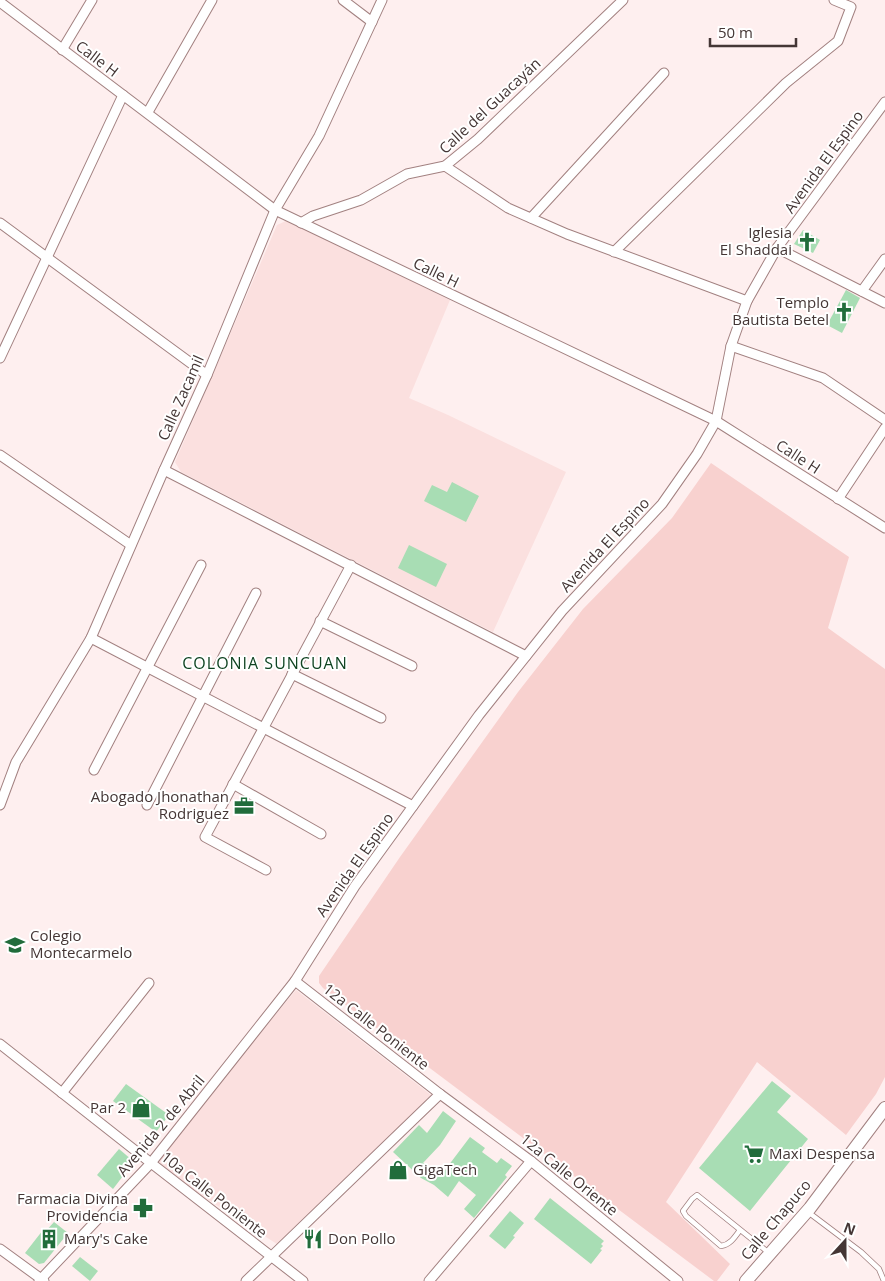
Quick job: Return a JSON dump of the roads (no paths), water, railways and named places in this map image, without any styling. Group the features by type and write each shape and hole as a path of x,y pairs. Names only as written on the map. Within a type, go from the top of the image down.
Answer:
{"street":[{"path":"62,50 92,0"},
{"path":"148,112 212,0"},
{"path":"343,0 372,22"},
{"name":"Calle Zacamil","path":"0,805 16,762 91,638 207,375 275,210 318,136 382,0"},
{"name":"Calle del Guacayán","path":"302,223 313,216 361,200 407,174 445,166 478,139 623,0"},
{"path":"614,252 786,83 838,41 851,7 834,0"},
{"name":"Calle H","path":"0,2 62,50 148,112 275,210 716,421 885,528"},
{"path":"530,218 664,73"},
{"path":"0,358 123,95"},
{"name":"Avenida El Espino","path":"295,981 355,886 479,715 562,611 662,504 697,454 716,421 731,346 748,301 777,248 885,102"},
{"path":"445,166 508,208 530,218 614,252 748,301"},
{"path":"0,223 207,375"},
{"path":"777,248 885,303"},
{"path":"862,291 885,259"},
{"path":"731,346 823,378 885,420"},
{"path":"838,499 885,428"},
{"path":"0,455 131,545"},
{"path":"164,470 526,656"},
{"path":"94,770 201,565"},
{"path":"266,870 205,837 351,565"},
{"path":"147,805 256,593"},
{"path":"320,621 412,666"},
{"path":"91,638 413,806"},
{"path":"292,674 381,718"},
{"path":"233,784 321,834"},
{"name":"12a Calle Poniente","path":"295,981 440,1094"},
{"name":"Avenida 2 de Abril","path":"41,1280 151,1163 295,981"},
{"path":"62,1093 149,983"},
{"name":"10a Calle Poniente","path":"2,1049 62,1093 304,1281"},
{"path":"246,1281 440,1094"},
{"name":"12a Calle Oriente","path":"440,1094 531,1161 678,1281"},
{"name":"Calle Chapuco","path":"746,1281 807,1211 885,1108"},
{"path":"430,1281 531,1161"},
{"path":"0,1249 41,1280"}],"lane":[{"path":"740,1230 730,1242 725,1246 721,1246 686,1216 683,1211 697,1195 770,1254"},
{"path":"807,1211 861,1252 879,1269 884,1281"}],"place":[{"name":"Iglesia El Shaddai","path":"807,242"},
{"name":"Templo Bautista Betel","path":"844,312"},
{"name":"Abogado Jhonathan Rodriguez","path":"244,806"},
{"name":"Colegio Montecarmelo","path":"15,945"},
{"name":"Par 2","path":"141,1108"},
{"name":"Maxi Despensa","path":"754,1154"},
{"name":"GigaTech","path":"398,1170"},
{"name":"Farmacia Divina Providencia","path":"143,1208"},
{"name":"Mary's Cake","path":"49,1239"},
{"name":"Don Pollo","path":"313,1239"}],"district":[{"name":"COLONIA SUNCUAN","path":"265,663"}]}
